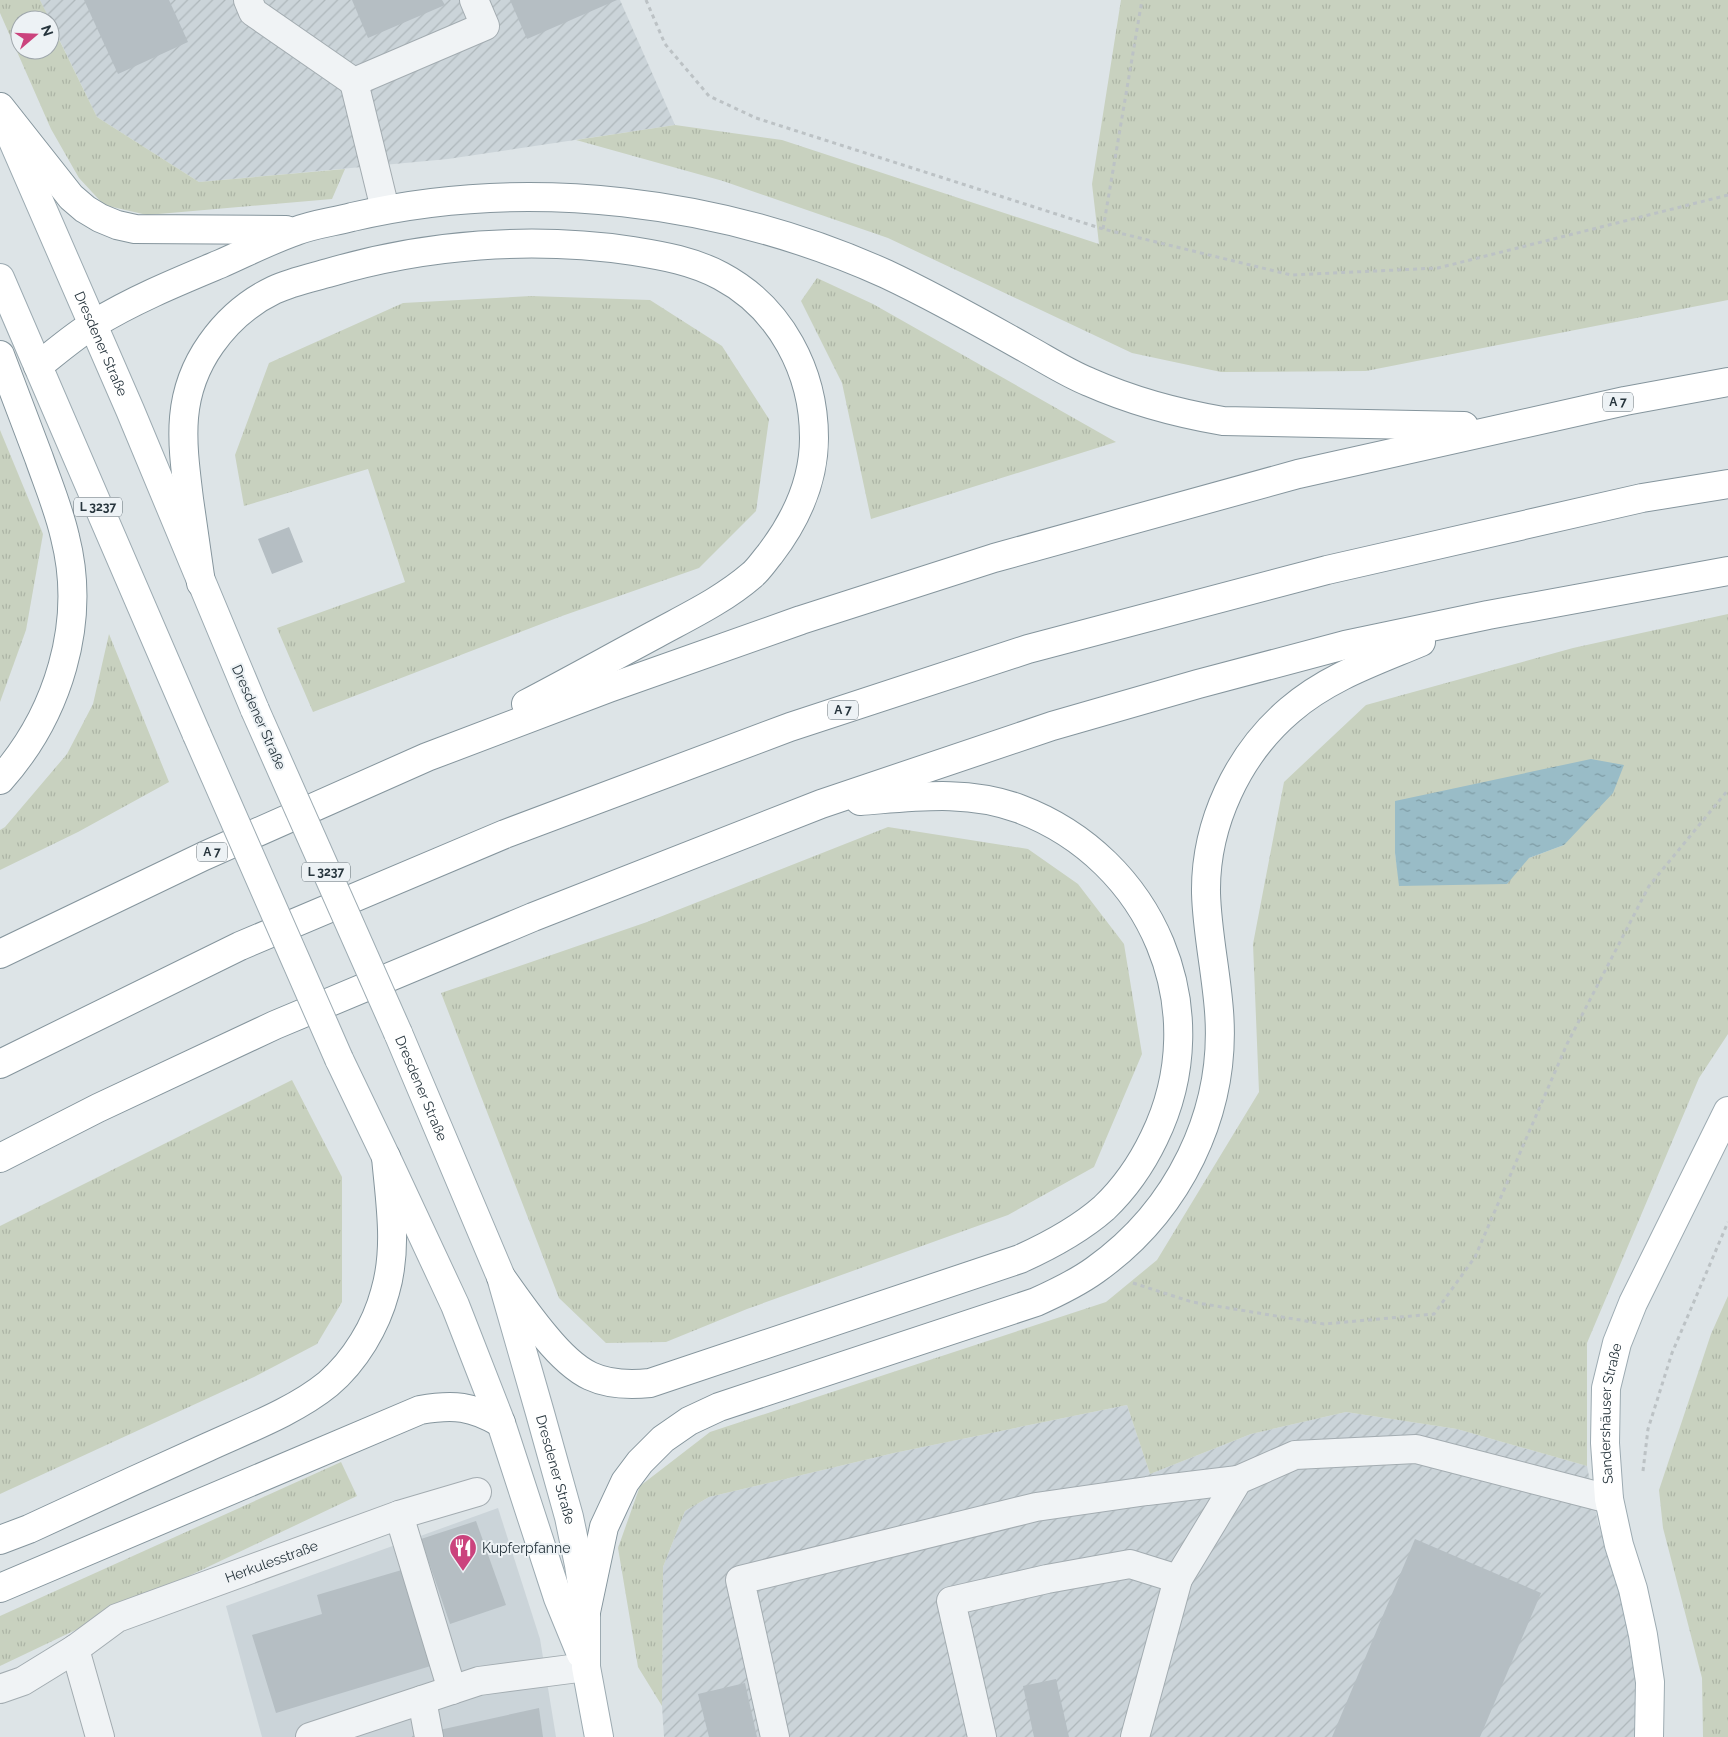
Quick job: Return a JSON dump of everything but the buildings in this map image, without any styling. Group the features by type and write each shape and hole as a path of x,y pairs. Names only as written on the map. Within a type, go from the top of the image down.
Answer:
{"main road":[{"path":"0,108 71,197 85,209 117,225 153,230 297,230"},
{"name":"Dresdener Straße","path":"0,108 255,710 398,1033 501,1277 569,1517 586,1612 586,1667"},
{"path":"38,366 93,324 161,289 297,230 385,209 454,201 523,197 593,200 662,208 730,221 783,235 886,274 935,298 1086,381 1134,400 1184,414 1223,421 1508,427"},
{"path":"201,583 182,446 183,419 187,393 209,345 228,323 250,304 275,290 351,266 400,255 462,246 561,244 614,248 668,257 696,264 722,277 747,293 768,313 786,336 800,362 809,390 814,421 814,452 808,483 797,513 781,540 755,573 723,598 427,757"},
{"name":"L 3237","path":"0,278 197,736 339,1059 455,1305 501,1423 558,1598 586,1667 599,1737"},
{"path":"0,355 57,508 66,539 71,571 72,603 69,636 63,667 51,702 34,735 14,765 0,780"},
{"name":"A 7","path":"0,954 204,856 427,757 609,688 764,633 994,558 1298,474 1625,401 1728,382"},
{"name":"A 7","path":"0,1064 240,946 505,834 790,727 1028,649 1318,573 1642,498 1728,484"},
{"path":"0,1158 98,1108 275,1025 533,917 821,804 1052,726 1198,684 1345,646 1488,615 1728,571"},
{"path":"586,1612 604,1527 625,1482 640,1462 662,1439 689,1421 719,1407 1036,1302 1068,1287 1094,1271 1126,1246 1153,1217 1177,1185 1196,1149 1208,1116 1216,1082 1220,1047 1219,1011 1208,926 1206,892 1209,858 1216,824 1228,792 1244,762 1265,734 1290,709 1318,689 1348,672 1488,615"},
{"path":"501,1277 533,1322 563,1358 577,1370 594,1378 612,1383 631,1385 650,1383 1020,1258 1051,1245 1079,1228 1105,1206 1127,1182 1146,1154 1161,1125 1172,1093 1178,1060 1179,1027 1175,991 1166,956 1152,923 1133,893 1109,866 1082,842 1052,823 1019,809 985,799 949,795 821,804"},
{"name":"Sandershäuser Straße","path":"1649,1737 1650,1682 1643,1636 1633,1589 1619,1545 1609,1499 1605,1443 1606,1388 1617,1343 1633,1304 1728,1111"},
{"path":"0,1540 29,1529 244,1431 309,1398 330,1382 348,1363 364,1341 376,1318 385,1293 391,1266 393,1239 386,1157"},
{"path":"0,1588 420,1410 442,1406 463,1407 483,1413 501,1423"}],"street":[{"path":"248,0 253,12 354,82 385,209"},
{"path":"354,82 485,26 474,0"},
{"path":"774,1737 740,1580 1036,1507 1238,1480 1295,1455 1416,1449 1609,1499"},
{"path":"1134,1737 1178,1580 1238,1480"},
{"name":"Herkulesstraße","path":"0,1689 23,1682 75,1649 117,1618 399,1514 477,1492"},
{"path":"399,1514 452,1690"},
{"path":"982,1737 951,1601 1047,1579 1130,1564 1178,1580"},
{"path":"75,1649 100,1737"},
{"path":"310,1737 479,1681 586,1667"},
{"path":"422,1700 429,1737"}],"path":[{"path":"646,0 665,44 709,96 756,118 1103,229 1291,275 1438,268 1728,195"},
{"path":"1103,229 1142,0"},
{"path":"1094,1271 1192,1302 1324,1324 1434,1314 1475,1257 1567,1044 1649,886 1728,790"},
{"path":"1642,1476 1648,1429 1672,1353 1728,1222"}],"shaded area":[{"path":"40,0 620,0 675,125 448,159 199,182 97,117 60,41 60,10 45,10"},
{"path":"1127,1405 1150,1474 1251,1434 1346,1412 1457,1429 1587,1466 1598,1523 1622,1591 1643,1694 1640,1737 664,1737 662,1706 663,1567 685,1511 709,1497 894,1453"},
{"path":"498,1508 540,1639 556,1737 262,1737 226,1606"}],"green space":[{"path":"0,0 40,0 45,10 10,10 10,36 0,13"},
{"path":"1121,0 1728,0 1728,300 1366,371 1221,372 1132,353 888,238 723,181 576,140 675,125 782,140 1099,244 1092,184"},
{"path":"60,41 97,117 199,182 345,169 332,199 147,215 104,205 79,178 51,129 21,60 60,60"},
{"path":"817,278 873,304 1116,442 871,519 842,383 801,301"},
{"path":"531,296 650,300 722,346 769,419 756,511 699,568 562,616 313,712 277,628 405,582 368,469 244,506 235,455 269,363 403,303"},
{"path":"0,430 43,534 26,630 0,702"},
{"path":"1728,614 1728,1034 1699,1078 1587,1343 1587,1466 1457,1429 1346,1412 1251,1434 1150,1474 1127,1405 894,1453 709,1497 685,1511 663,1567 662,1706 638,1667 618,1548 640,1486 710,1432 1106,1302 1157,1260 1259,1092 1253,944 1284,782 1366,705 1573,648","holes":["1395,801 1564,845 1529,858 1400,886 1395,853"]},
{"path":"109,634 169,782 78,832 0,870 0,830 5,827 67,754 93,704"},
{"path":"888,827 1028,849 1078,884 1124,944 1142,1054 1094,1167 1008,1215 747,1309 666,1342 606,1343 559,1298 441,993 647,922"},
{"path":"292,1080 342,1177 342,1302 317,1344 254,1377 0,1494 0,1226"},
{"path":"1728,1296 1728,1737 1703,1737 1702,1678 1663,1528 1659,1490 1711,1334"},
{"path":"341,1462 357,1496 0,1666 0,1616"}],"water":[{"path":"1591,759 1624,765 1613,793 1564,845 1529,858 1507,884 1399,886 1395,853 1395,801"}],"place":[{"name":"Kupferpfanne","path":"463,1572"}]}
